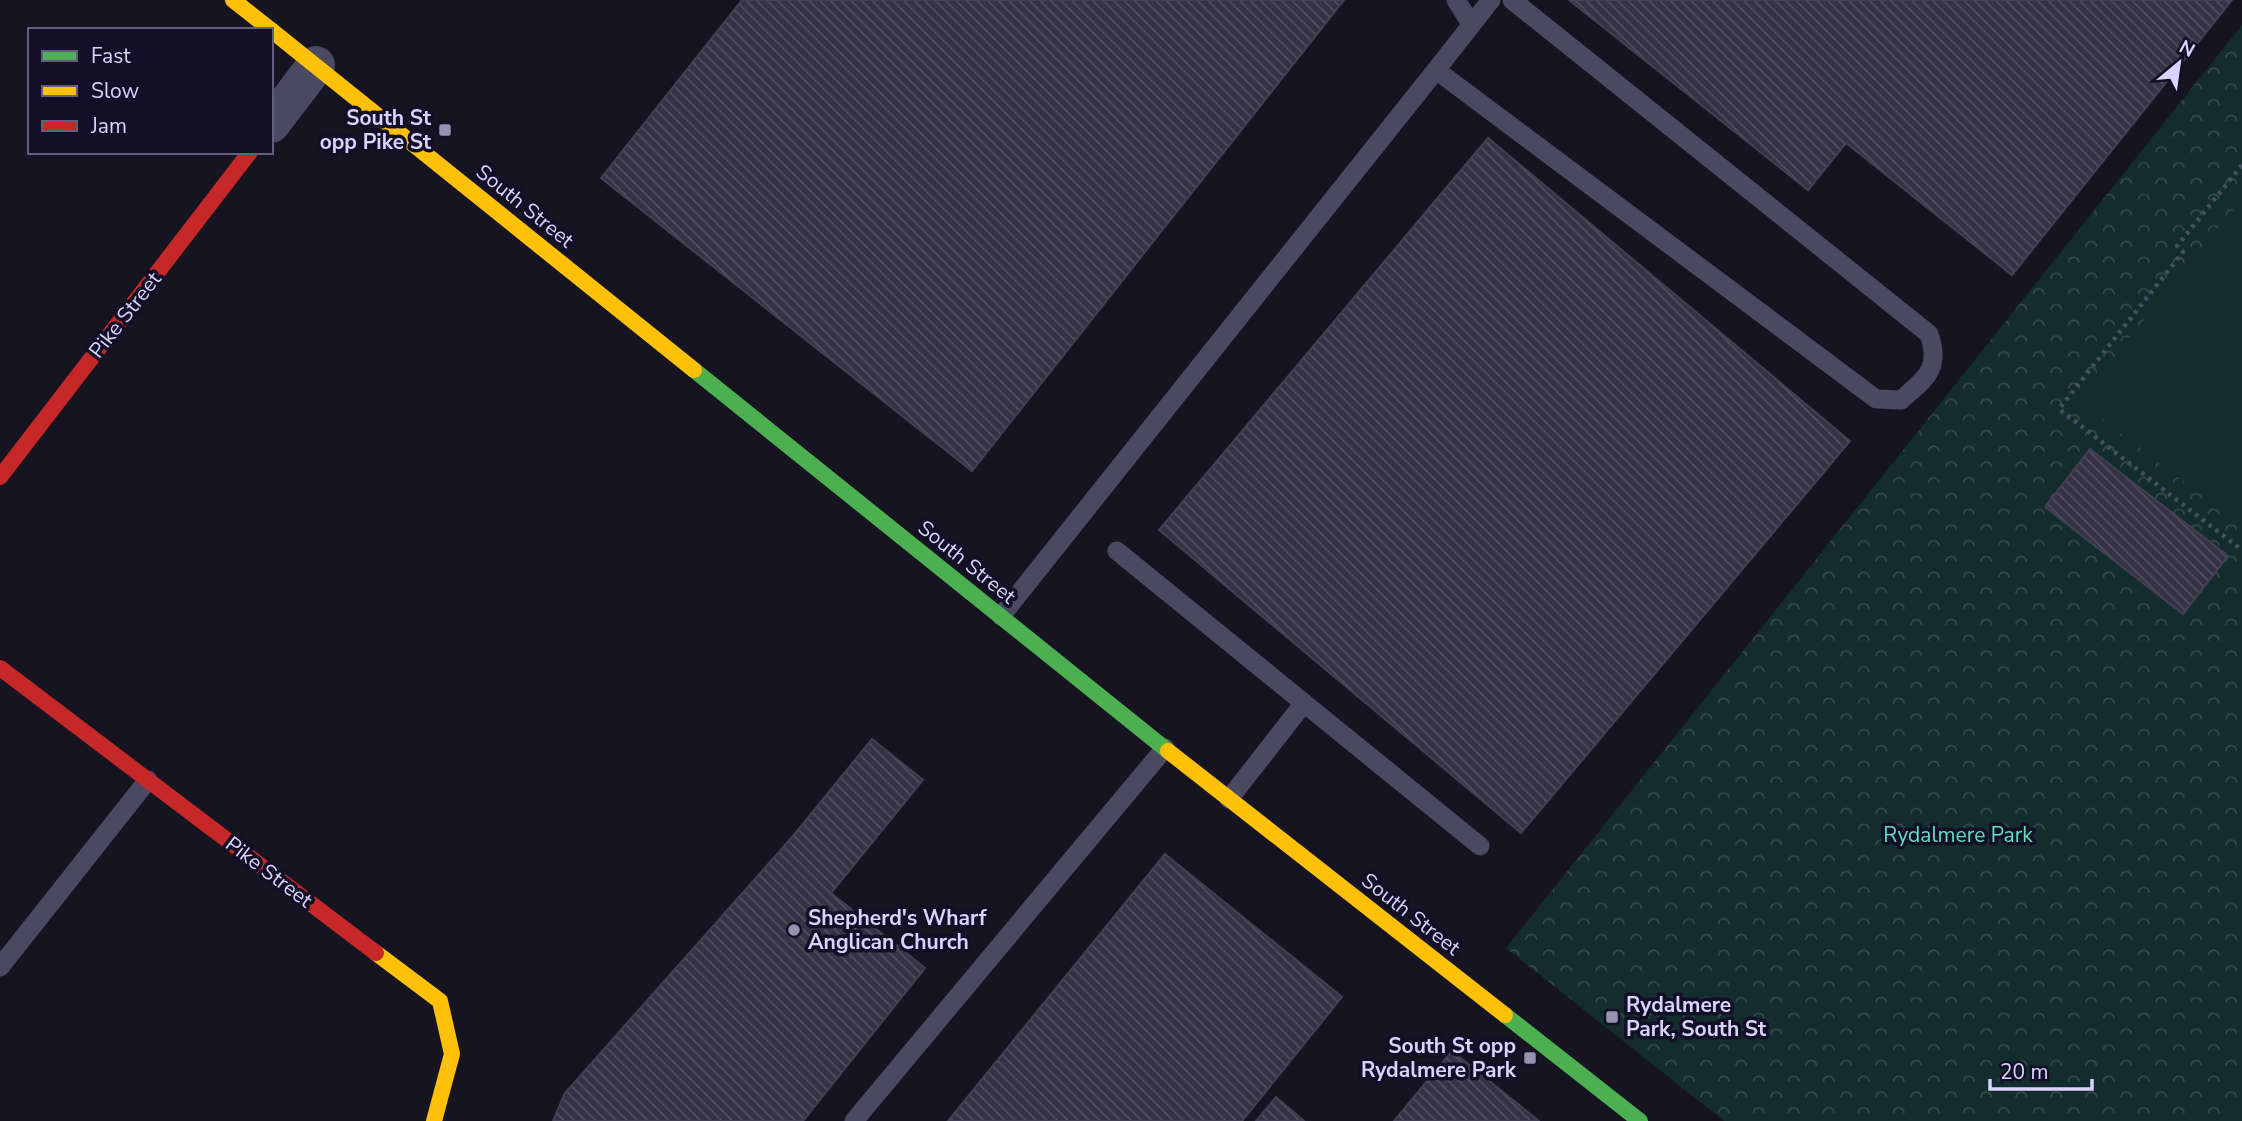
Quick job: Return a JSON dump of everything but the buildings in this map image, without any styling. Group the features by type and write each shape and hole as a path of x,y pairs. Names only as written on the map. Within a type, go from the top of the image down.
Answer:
{"street":[{"name":"South Street","path":"233,0 268,28"},
{"name":"South Street","path":"273,32 1165,748 1640,1121"},
{"path":"273,121 316,65"},
{"name":"Pike Street","path":"0,477 248,154"},
{"name":"Pike Street","path":"0,668 440,1001 452,1054 434,1121"}],"lane":[{"path":"1456,0 1471,24"},
{"path":"1001,616 1491,0"},
{"path":"1436,70 1876,399 1901,400 1928,377 1935,353 1929,334 1512,0"},
{"path":"1117,551 1480,846"},
{"path":"1229,799 1304,703"},
{"path":"854,1121 1165,748"},
{"path":"0,967 148,780"}],"path":[{"path":"2242,165 2177,246 2183,252 2059,409 2242,550"}],"green space":[{"name":"Rydalmere Park","path":"2242,25 2242,1121 1724,1121 1506,948"},
{"path":"2242,200 2242,527 2079,400"}],"traffic: fast":[{"path":"694,370 1168,751"},
{"path":"1505,1015 1640,1121"}],"traffic: slow":[{"path":"233,0 268,28"},
{"path":"273,32 694,370"},
{"path":"1168,751 1505,1015"},
{"path":"376,953 440,1001 452,1054 434,1121"}],"traffic: jam":[{"path":"0,477 248,154"},
{"path":"0,668 376,953"}],"place":[{"name":"South St opp Pike St","path":"445,130"},
{"name":"Shepherd's Wharf Anglican Church","path":"794,930"},
{"name":"Rydalmere Park, South St","path":"1612,1017"},
{"name":"South St opp Rydalmere Park","path":"1530,1058"}]}
